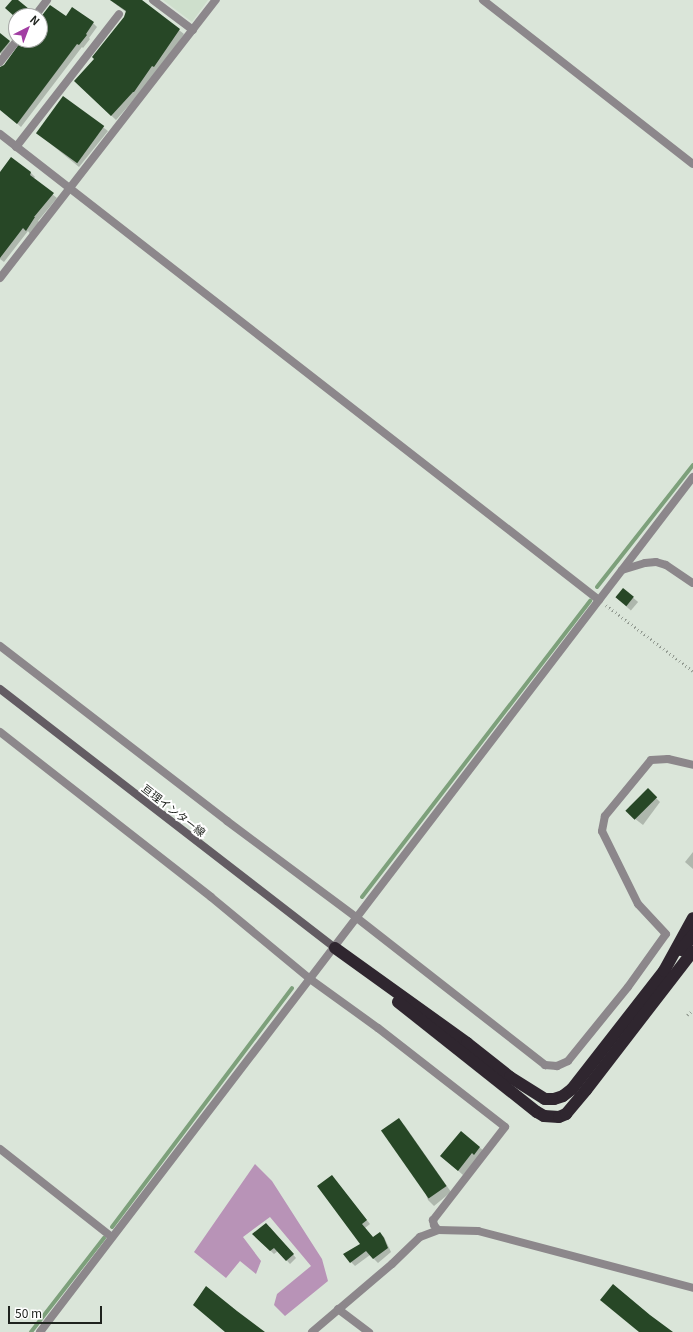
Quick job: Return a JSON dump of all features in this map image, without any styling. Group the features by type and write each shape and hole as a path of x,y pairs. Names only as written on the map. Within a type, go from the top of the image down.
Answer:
{"highway":[{"path":"669,975 693,918"},
{"path":"335,948 430,1029 510,1092 537,1112 553,1118 566,1114 669,975 693,935"},
{"path":"335,948 467,1043 510,1077 545,1099 554,1100 563,1096 572,1089 669,975 693,952"},
{"path":"669,975 693,959"}],"main road":[{"name":"亘理インター線","path":"0,689 335,948"}],"street":[{"path":"153,0 193,30"},
{"path":"0,278 216,0"},
{"path":"483,0 693,164"},
{"path":"16,147 119,14"},
{"path":"0,62 11,48"},
{"path":"0,134 599,600"},
{"path":"40,1332 335,948 693,477"},
{"path":"622,570 645,563 656,562 666,565 693,584"},
{"path":"0,646 227,821 357,918 545,1065 557,1066 568,1061 628,987 666,934 638,904 602,830 605,816 651,760 668,759 693,765"},
{"path":"0,732 212,897 310,979 378,1028 505,1126 433,1220 434,1225 438,1230"},
{"path":"0,1149 112,1237"},
{"path":"312,1332 392,1264 420,1238 438,1230 478,1231 693,1288"},
{"path":"338,1309 369,1332"}],"path":[{"path":"599,600 693,671"},
{"path":"687,1015 693,1010"}],"shaded area":[{"path":"163,0 208,0 192,22"},
{"path":"255,1164 272,1181 322,1259 328,1281 285,1316 274,1305 277,1294 311,1266 270,1217 243,1237 261,1261 256,1274 240,1261 226,1278 194,1252"}],"building":[{"path":"12,0 18,0 28,8 8,8 8,11 5,8"},
{"path":"110,0 142,0 180,29 154,67 152,66 134,92 111,116 74,81 94,59 92,57 124,17 126,11"},
{"path":"50,5 66,16 72,7 94,22 86,34 87,35 79,45 77,44 17,124 0,110 0,67 4,65 16,48 48,48 48,8"},
{"path":"0,33 8,39 8,43 0,53"},
{"path":"63,96 104,126 77,163 36,133"},
{"path":"11,157 31,172 30,175 54,193 34,217 26,231 23,228 0,258 0,172"},
{"path":"623,588 634,597 626,606 615,597"},
{"path":"648,788 657,797 635,820 625,811"},
{"path":"399,1118 447,1186 429,1199 381,1131"},
{"path":"461,1131 480,1147 474,1155 472,1153 458,1171 440,1156"},
{"path":"332,1175 367,1220 362,1224 373,1237 380,1232 384,1238 388,1248 373,1259 366,1251 350,1263 343,1254 360,1244 317,1186"},
{"path":"266,1223 294,1254 286,1261 274,1248 270,1251 252,1234"},
{"path":"613,1284 673,1332 639,1332 600,1300"},
{"path":"206,1286 265,1332 225,1332 193,1305"}],"waterway":[{"path":"597,587 693,465"},
{"path":"362,897 590,601"},
{"path":"112,1227 292,988"},
{"path":"31,1332 104,1238"}]}
